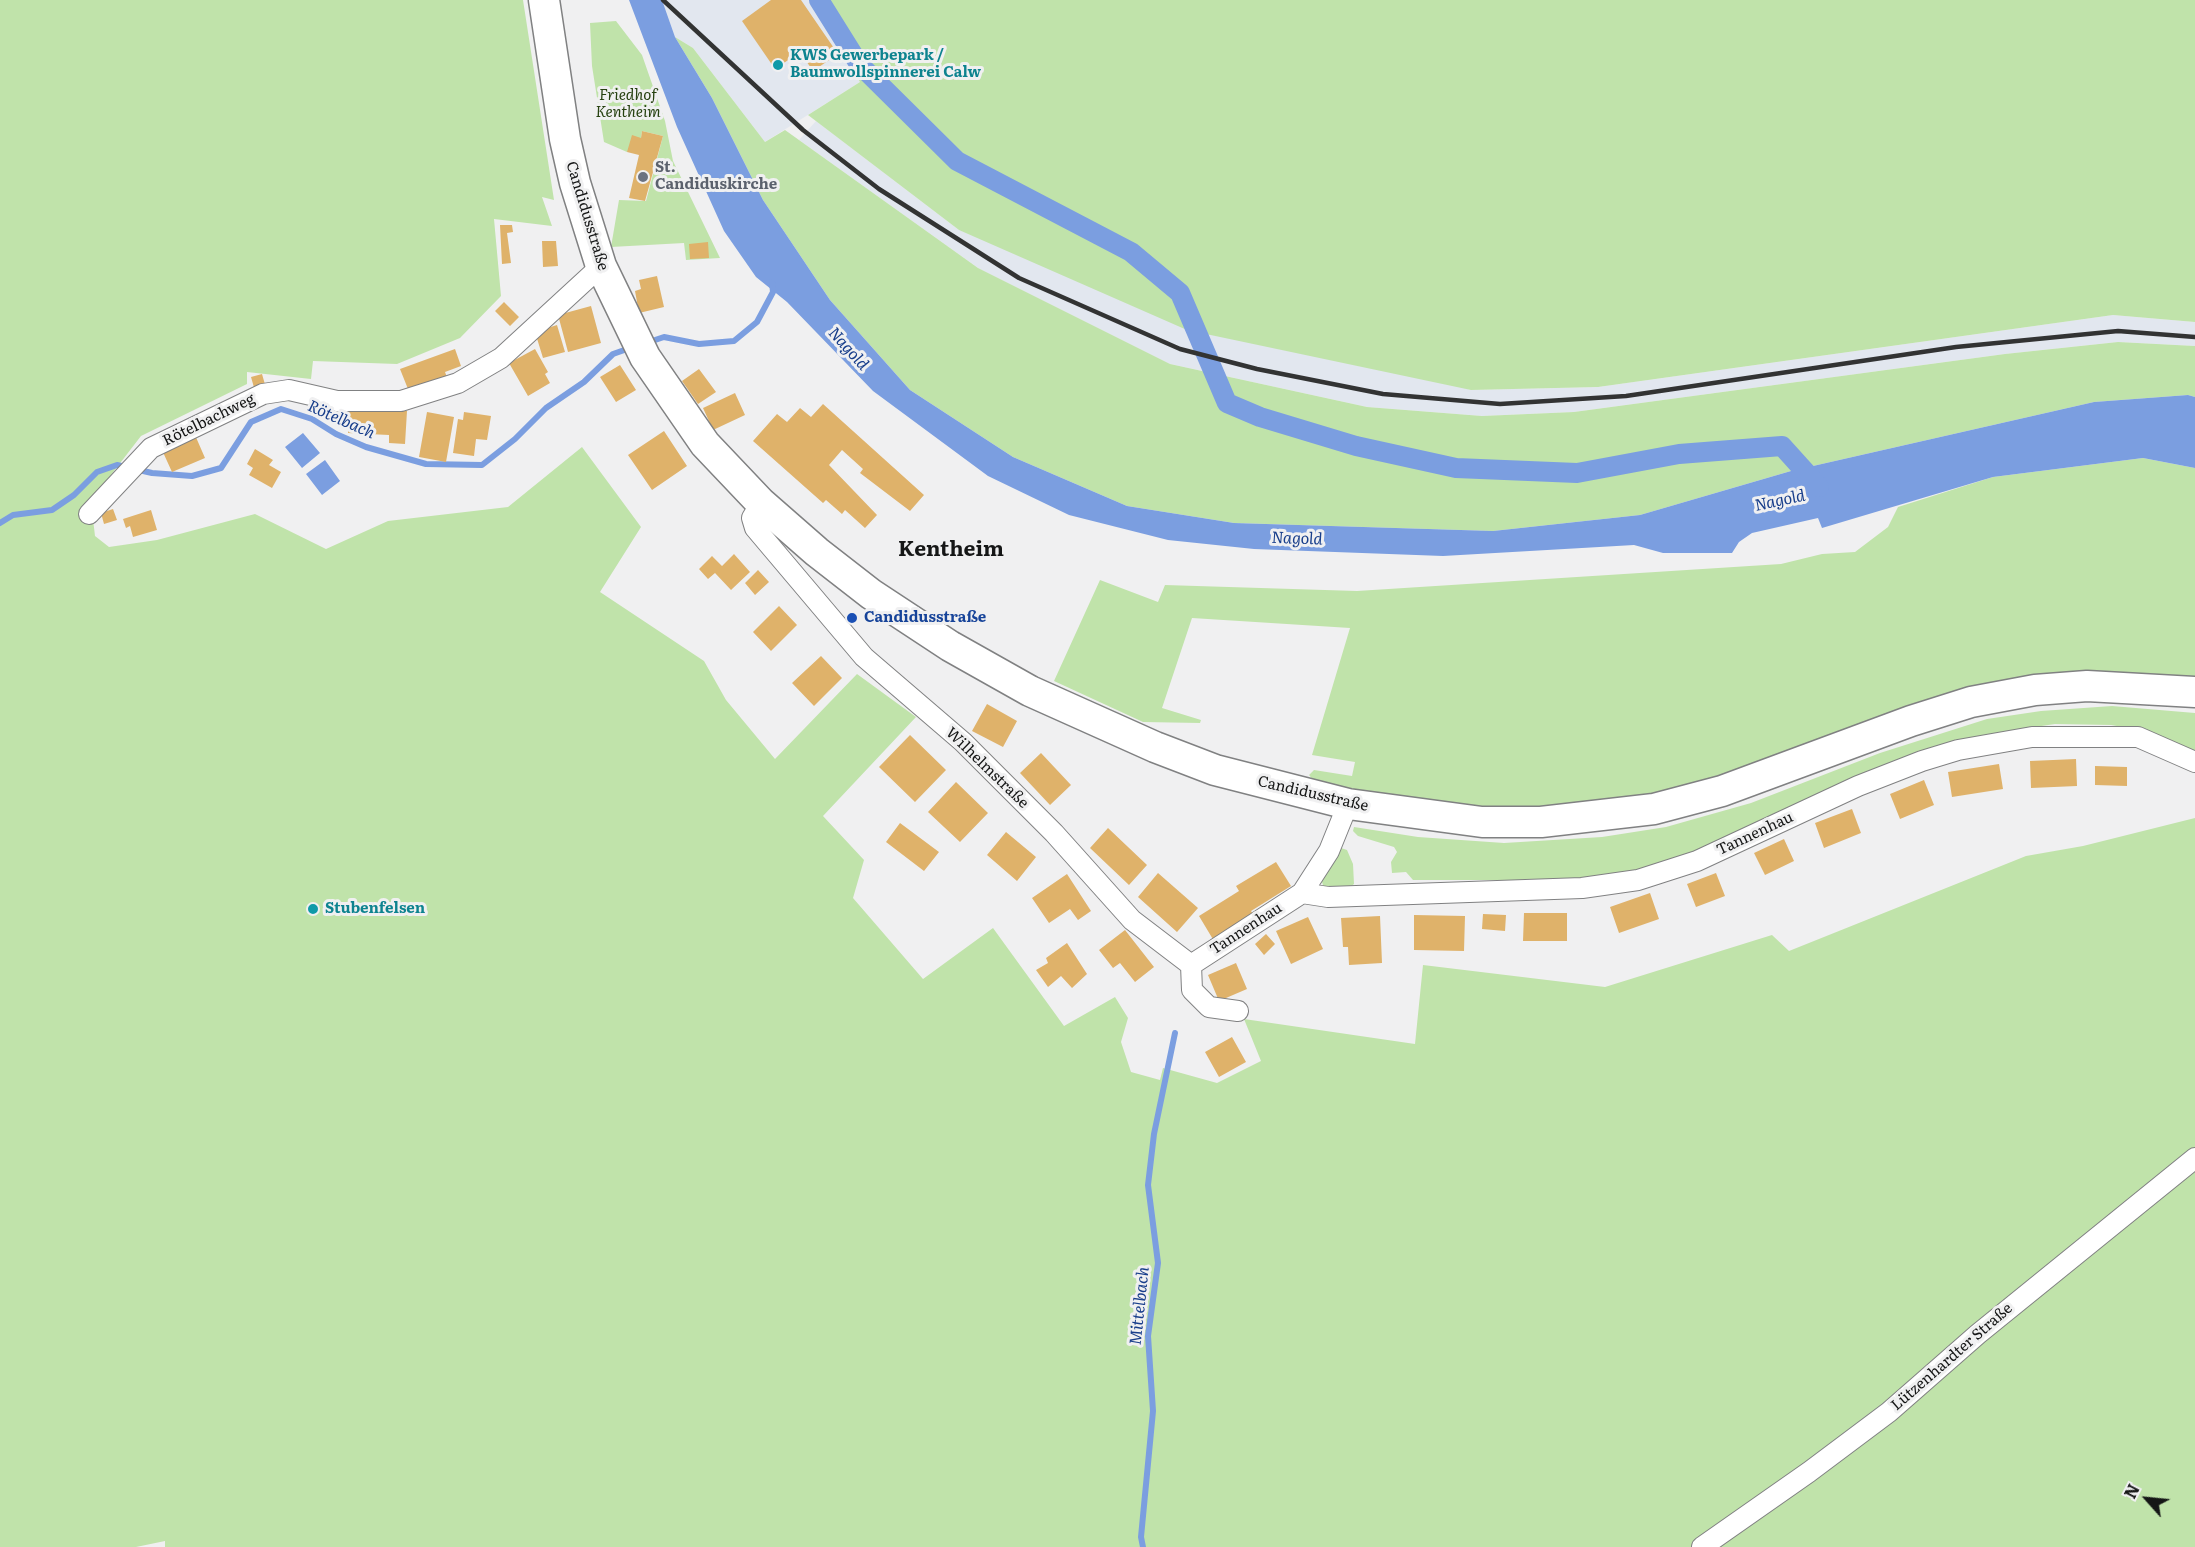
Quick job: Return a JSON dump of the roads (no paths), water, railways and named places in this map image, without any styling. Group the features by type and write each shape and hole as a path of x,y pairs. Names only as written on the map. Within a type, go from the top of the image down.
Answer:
{"main road":[{"name":"Candidusstraße","path":"543,0 565,139 575,183 601,266 645,357 705,444 761,502 817,552 871,594 950,646 1030,691 1105,726 1215,770 1348,804 1482,822 1541,822 1654,809 1722,791 1911,721 1971,702 2035,690 2087,686 2195,692"}],"street":[{"name":"Rötelbachweg","path":"89,514 151,448 263,394 289,390 337,401 401,401 458,383 501,358 601,266"},
{"name":"Wilhelmstraße","path":"761,502 752,518 755,528 864,657 963,742 1054,833 1132,920 1191,965"},
{"name":"Tannenhau","path":"1302,893 1328,897 1570,888 1638,880 1697,861 1858,786 1922,761 1958,750 2032,737 2138,737 2195,762"},
{"name":"Tannenhau","path":"1191,965 1302,893 1329,851 1348,804"},
{"path":"1191,965 1192,990 1209,1007 1238,1011"},
{"name":"Lützenhardter Straße","path":"1702,1547 1809,1473 1889,1412 1977,1334 2195,1158"}],"water":[{"name":"Nagold","path":"629,0 662,0 675,37 712,98 763,200 830,300 910,390 1013,457 1127,506 1234,523 1493,531 1640,515 1791,471 2094,402 2188,395 2195,397 2195,468 2143,458 1993,477 1822,528 1818,518 1752,533 1739,542 1732,553 1663,553 1634,545 1443,556 1254,549 1168,540 1069,515 988,476 873,391 787,302 756,277 724,231 677,127"},
{"path":"303,433 320,453 302,468 285,447"},
{"path":"325,460 340,481 322,495 306,474"}],"waterway":[{"path":"819,0 859,64 957,161 1131,252 1180,293 1227,403 1260,417 1356,446 1456,468 1577,473 1679,454 1782,446 1819,487"},
{"name":"Rötelbach","path":"646,343 664,337 699,344 734,341 757,322 773,292 772,282"},
{"name":"Rötelbach","path":"0,523 13,515 52,510 74,495 97,472 117,465 152,473 192,476 221,468 251,422 281,409 312,419 336,434 366,447 426,464 482,465 515,439 546,408 584,382 613,354 630,348"},
{"name":"Mittelbach","path":"1143,1547 1141,1537 1153,1411 1148,1336 1158,1263 1148,1185 1154,1134 1175,1033"}],"railway":[{"path":"663,0 803,130 879,189 1019,278 1180,349 1257,369 1383,394 1500,404 1626,396 1956,347 2118,331 2195,337"}],"place":[{"name":"KWS Gewerbepark / Baumwollspinnerei Calw","path":"778,65"},
{"name":"St. Candiduskirche","path":"643,177"},
{"name":"Candidusstraße","path":"852,618"},
{"name":"Stubenfelsen","path":"313,909"}],"district":[{"name":"Kentheim","path":"951,550"}],"park label":[{"name":"Friedhof Kentheim","path":"628,104"}]}
